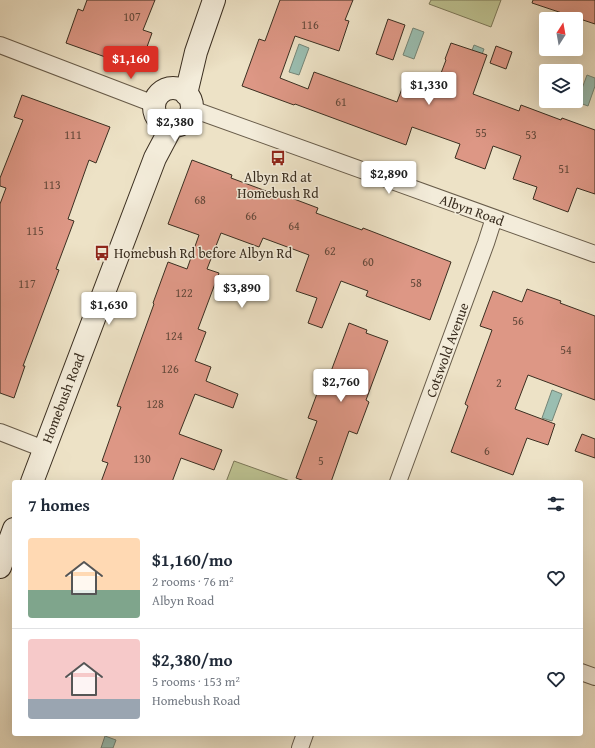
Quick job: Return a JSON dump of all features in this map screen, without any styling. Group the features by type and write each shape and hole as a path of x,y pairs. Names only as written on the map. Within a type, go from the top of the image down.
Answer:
{"main road":[{"path":"184,97 167,89 160,93 155,100 162,118 182,124 189,118 184,97 196,52 214,0"},
{"name":"Homebush Road","path":"33,480 155,158 162,118"},
{"path":"0,567 12,535"}],"street":[{"path":"0,45 162,118"},
{"name":"Albyn Road","path":"184,97 494,218 595,254"},
{"name":"Cotswold Avenue","path":"399,480 494,218"},
{"path":"0,432 44,449"},
{"path":"583,673 595,677"},
{"path":"300,748 304,736"}],"green space":[{"path":"431,0 501,0 491,27 429,4"},
{"path":"234,461 287,480 227,480"}],"water":[{"path":"413,28 424,32 414,59 403,55"},
{"path":"299,44 309,48 299,75 289,72"},
{"path":"474,45 484,49 474,76 464,72"},
{"path":"587,75 595,78 595,86 588,106 583,104 583,86"},
{"path":"552,390 562,394 552,421 542,418"},
{"path":"105,736 116,740 113,748 101,748"}],"building":[{"path":"87,0 155,0 143,30 152,33 139,69 66,43 78,9 83,11"},
{"path":"280,0 353,0 345,20 349,21 339,51 295,36 280,78 308,89 314,72 397,102 406,78 435,89 451,43 487,55 473,94 519,111 521,105 561,120 562,118 595,130 595,194 577,188 568,212 533,199 537,187 513,179 521,156 493,146 485,169 455,158 460,144 412,127 406,145 242,86 259,39 265,41"},
{"path":"533,0 595,0 595,24 583,20 583,12 559,12 532,3"},
{"path":"388,19 405,25 393,60 376,54"},
{"path":"496,46 512,52 506,69 490,63"},
{"path":"22,95 110,127 96,163 89,160 68,219 74,221 56,269 59,270 23,366 25,366 14,398 0,393 0,204 6,188 0,186 0,178 23,120 14,117"},
{"path":"192,160 232,175 231,178 285,198 286,196 318,208 316,213 362,230 363,228 451,262 430,320 366,296 368,291 341,281 322,328 308,323 317,298 296,291 309,255 263,238 259,247 221,233 207,269 219,273 198,329 206,332 195,361 211,367 206,381 238,394 233,408 195,394 179,434 222,450 214,470 181,458 173,480 102,480 108,463 102,461 121,407 117,406 168,262 187,269 199,235 168,224"},
{"path":"527,289 561,301 560,303 595,316 595,400 528,375 515,409 555,424 548,445 527,438 513,475 451,452 468,406 465,404 492,330 480,326 493,291 522,302"},
{"path":"349,323 367,330 366,333 388,341 366,400 369,402 357,434 349,431 332,480 302,480 296,478 317,421 308,418 325,372 330,374"},
{"path":"582,434 595,439 595,458 575,451"}],"place":[{"name":"Albyn Rd at Homebush Rd","path":"278,158"},
{"name":"Homebush Rd before Albyn Rd","path":"102,253"}]}
